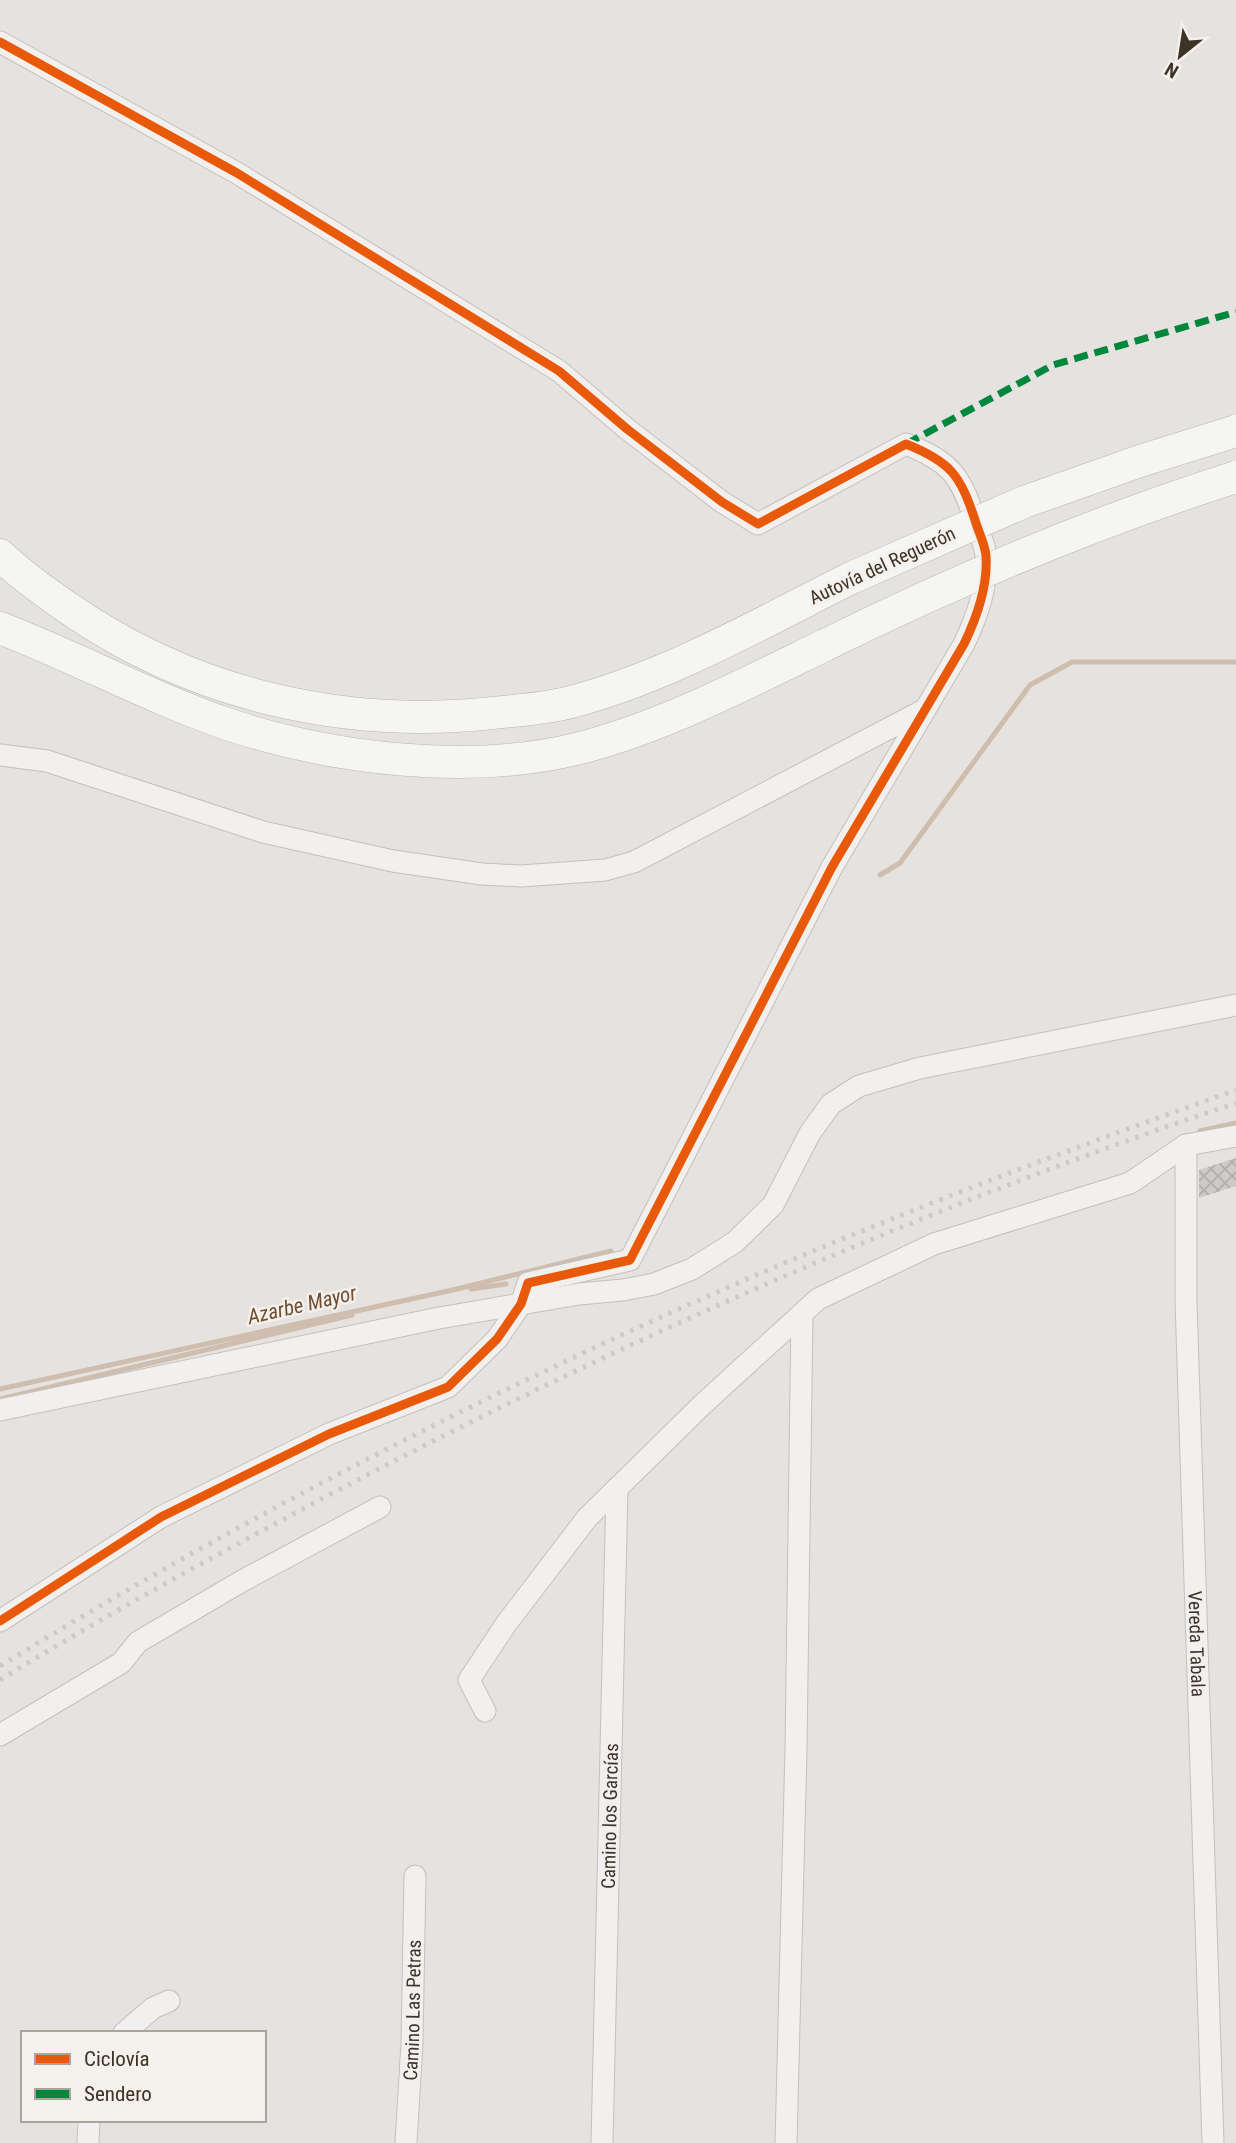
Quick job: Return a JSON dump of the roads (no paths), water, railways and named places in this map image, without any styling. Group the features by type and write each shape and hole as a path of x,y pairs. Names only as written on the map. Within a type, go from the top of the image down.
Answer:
{"highway":[{"name":"Autovía del Reguerón","path":"0,555 23,577 102,632 159,661 205,680 276,702 361,715 425,718 539,709 572,702 647,675 851,578 1024,502 1236,431"},
{"path":"0,628 144,692 268,737 330,751 412,759 495,760 540,756 576,749 671,716 951,585 1045,545 1111,519 1236,477"}],"street":[{"path":"0,42 237,173 559,371 627,429 722,502 758,524 906,443 931,453 953,471 965,492 986,554 985,584 975,620 964,644 832,867 631,1260 528,1283 521,1304 497,1339 448,1387 329,1434 162,1517 0,1621"},
{"path":"0,755 47,761 188,809 263,832 319,845 393,861 482,874 533,875 605,870 634,862 926,709"},
{"path":"0,1409 439,1318 654,1284 692,1269 726,1248 774,1205 810,1133 831,1104 859,1086 920,1068 1236,1005"},
{"path":"485,1711 469,1680 506,1624 587,1518 702,1405 818,1299 934,1244 1130,1183 1186,1145 1236,1136"},
{"name":"Vereda Tabala","path":"1186,1145 1187,1342 1213,2143"},
{"path":"786,2143 796,1749 802,1314"},
{"name":"Camino los Garcías","path":"602,2143 617,1488"},
{"path":"0,1735 121,1663 138,1642 242,1581 380,1507"},
{"name":"Camino Las Petras","path":"407,2143 415,1877"},
{"path":"126,2031 153,2008 169,2001"},
{"path":"88,2143 89,2122"}],"waterway":[{"path":"880,875 900,863 1030,685 1072,662 1236,662"},
{"path":"1200,1131 1236,1123"},
{"name":"Azarbe Mayor","path":"0,1389 457,1289 611,1251"},
{"path":"471,1289 506,1284"},
{"path":"0,1399 352,1315"}],"railway":[{"path":"0,1666 187,1556 283,1504 478,1403 577,1356 676,1310 889,1220 1236,1090"},
{"path":"0,1680 163,1585 329,1495 439,1438 661,1331 774,1281 1003,1187 1236,1103"}]}
